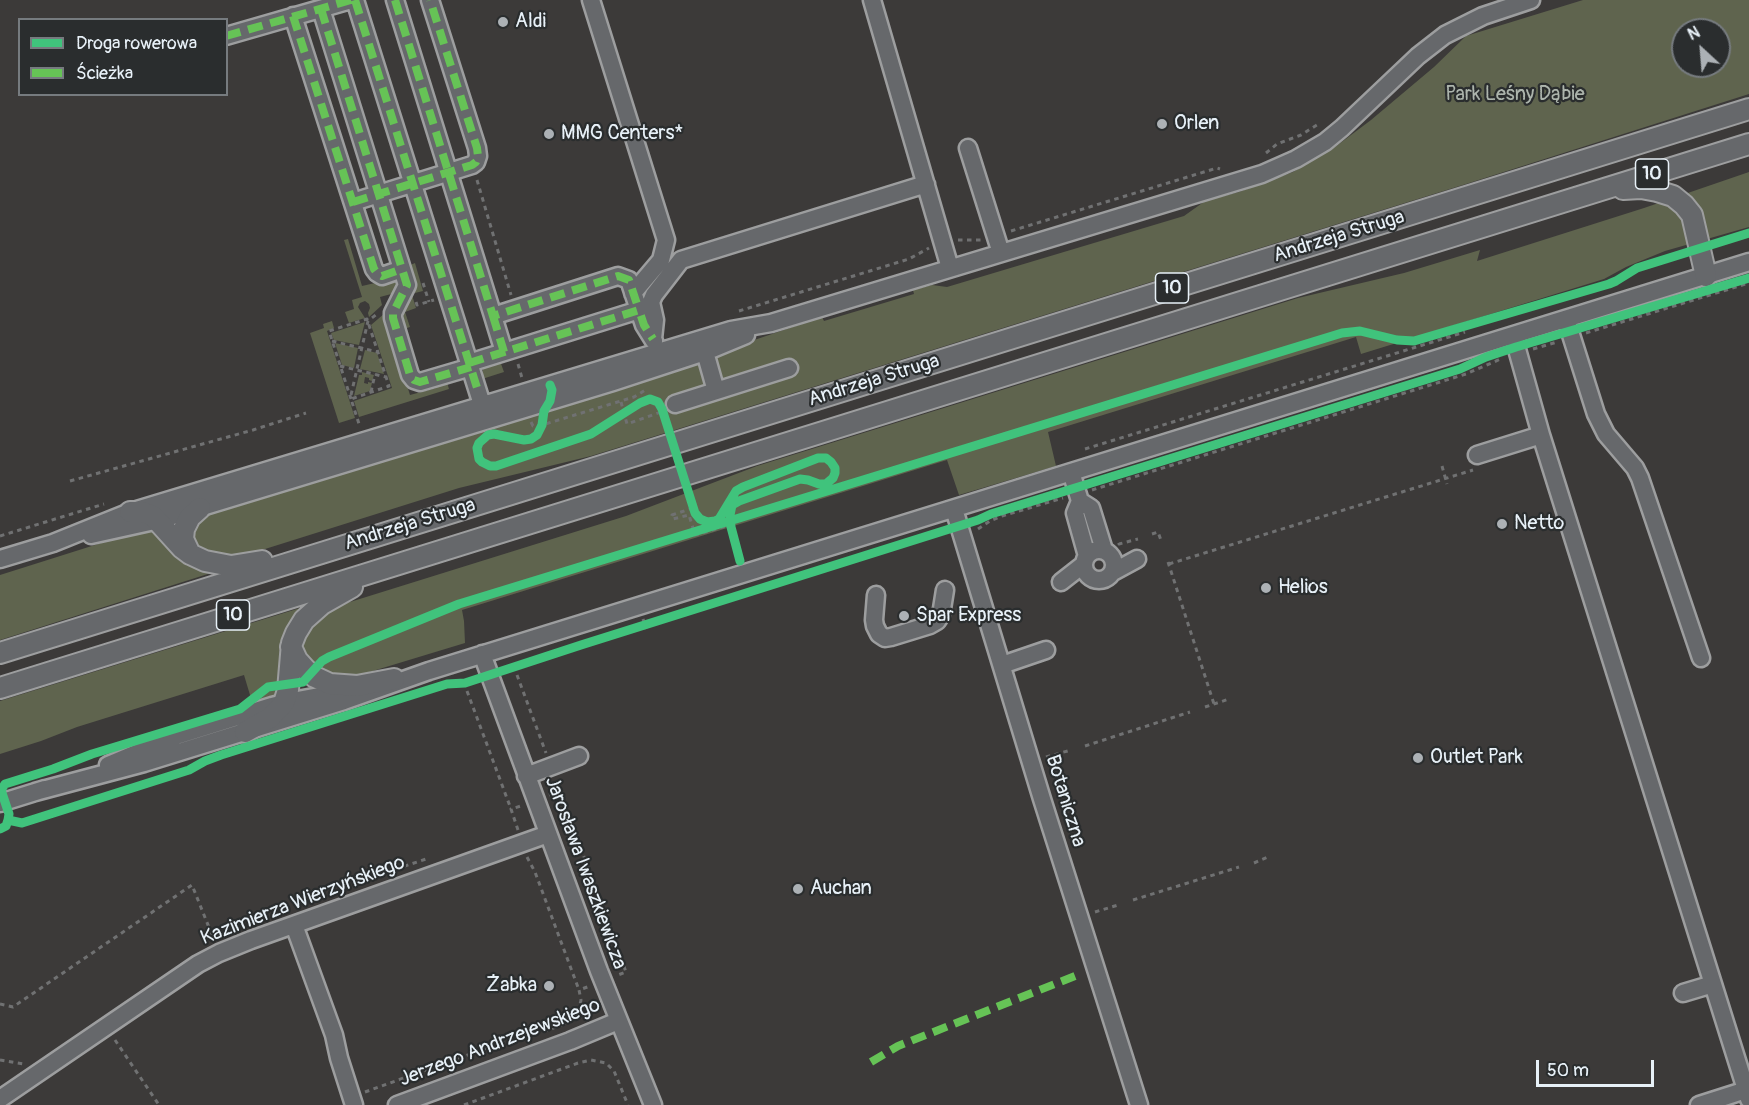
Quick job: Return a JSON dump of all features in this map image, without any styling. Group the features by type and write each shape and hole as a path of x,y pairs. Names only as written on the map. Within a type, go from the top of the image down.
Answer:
{"main road":[{"name":"Andrzeja Struga","path":"0,653 1749,109"},
{"name":"Andrzeja Struga","path":"0,688 1749,144"},
{"path":"1556,204 1633,188 1650,189 1673,196 1692,215 1706,276"},
{"path":"190,554 184,543 183,532 190,517 200,508"},
{"path":"130,512 148,513 159,520 190,554 212,563 231,566 244,565 428,520"},
{"path":"245,732 270,718 285,703 293,638 304,621 316,609 333,597 360,584 466,543"},
{"path":"291,647 297,660 306,670 330,684 357,686 394,679"}],"street":[{"path":"228,35 353,0 483,405"},
{"path":"395,0 448,172 509,351"},
{"path":"352,202 476,162 477,148 430,0"},
{"path":"591,0 666,240 662,260 633,292"},
{"path":"872,0 950,268"},
{"path":"658,352 705,352 771,323 1244,180 1290,162 1314,150 1336,133 1418,56 1445,35 1483,16 1531,0"},
{"path":"321,9 407,285 393,313 393,318 412,379 420,382 639,310"},
{"path":"293,16 377,273 382,276 402,269"},
{"path":"968,148 1001,253"},
{"path":"658,352 651,302 681,260 926,184"},
{"path":"0,803 119,771 344,701 482,654 954,509 1476,340 1516,345 1569,329 1706,276 1749,262"},
{"path":"498,315 618,276 629,280 644,325 658,352"},
{"path":"53,543 130,512 731,330 771,323"},
{"path":"1569,329 1596,414 1606,434 1641,478 1701,658"},
{"path":"1516,345 1541,435 1748,1095 1699,1105"},
{"path":"705,352 716,391"},
{"path":"669,408 789,368"},
{"path":"0,559 53,543 159,520 200,508 483,405"},
{"path":"1477,455 1541,435"},
{"path":"1071,472 1078,494 1091,508 1110,560 1108,578 1101,580 1087,565 1075,513 1078,494"},
{"name":"Botaniczna","path":"954,509 1042,799 1139,1105"},
{"path":"1087,565 1096,550 1110,560"},
{"path":"876,596 875,626 879,634 885,638 937,621 941,615 945,590"},
{"path":"1002,665 1046,650"},
{"name":"Jarosława Iwaszkiewicza","path":"482,654 618,1021 652,1105"},
{"path":"35,792 179,735 285,703 349,691 429,671"},
{"path":"526,776 579,756"},
{"name":"Kazimierza Wierzyńskiego","path":"0,1100 198,964 230,948 548,834"},
{"path":"294,925 334,1035 353,1101"},
{"path":"1683,993 1713,984"},
{"name":"Jerzego Andrzejewskiego","path":"398,1105 618,1021"}],"path":[{"path":"1259,159 1277,144 1301,135 1327,119"},
{"path":"732,313 909,259 943,243 982,240 1217,168 1224,170"},
{"path":"476,176 513,299 500,304 498,315"},
{"path":"978,529 990,520 1002,516 1078,494 1461,369 1516,345 1749,278"},
{"path":"1569,329 1749,283"},
{"path":"407,285 417,305 435,300 438,307"},
{"path":"351,398 368,321 380,311"},
{"path":"360,427 329,331 368,319 368,321"},
{"path":"351,398 390,386 368,321"},
{"path":"1405,341 1414,341 1476,323 1476,340"},
{"path":"1085,449 1463,332 1476,340"},
{"path":"332,341 378,352"},
{"path":"509,351 522,377"},
{"path":"340,366 386,377"},
{"path":"371,392 375,374"},
{"path":"620,401 627,424 669,408"},
{"path":"70,481 306,413"},
{"path":"1442,466 1447,484"},
{"path":"1214,704 1168,563 1445,479"},
{"path":"959,526 991,514 1078,494"},
{"path":"0,536 104,504"},
{"path":"693,508 672,515 673,519 690,515 695,535 730,525"},
{"path":"683,535 741,518"},
{"path":"1152,534 1158,532 1162,543"},
{"path":"633,625 654,618"},
{"path":"520,837 464,687 489,675 516,669 626,972 610,978"},
{"path":"1205,707 1229,699"},
{"path":"1085,746 1190,712"},
{"path":"1042,759 1071,750"},
{"path":"543,797 560,791"},
{"path":"511,809 528,803"},
{"path":"353,1101 534,1031 548,1030 564,1024 579,1009 581,1000 579,990 525,850"},
{"path":"1254,862 1268,857"},
{"path":"1133,900 1239,867"},
{"path":"0,1004 13,1007 192,885 216,945"},
{"path":"1090,913 1118,905"},
{"path":"579,990 595,984"},
{"path":"106,1026 159,1105"},
{"path":"464,1105 591,1060 606,1063 614,1071 628,1105"}],"green space":[{"name":"Park Leśny Dąbie","path":"1583,0 1749,0 1749,94 591,456 459,488 246,555 227,558 199,549 195,543 194,530 201,518 216,508 699,360 707,383 705,386 673,396 727,380 719,377 713,354 822,317 824,321 914,294 913,290 932,285 947,287 1184,216 1205,201 1239,192 1293,172 1335,147 1434,67 1466,36"},
{"path":"1749,172 1749,227 1665,251 1604,279 1361,354 1356,337 1048,432 1056,466 959,495 947,460 462,610 465,643 353,677 323,673 310,664 302,649 301,642 309,625 334,607 626,516 757,466 1298,298 1404,273 1480,250 1477,261"},
{"path":"348,239 362,286 388,280 396,281 400,286 395,293 380,297 382,305 369,317 369,304 365,301 360,303 358,307 365,318 349,323 345,312 354,309 352,300 362,297 344,240"},
{"path":"415,263 423,291 415,293 408,266"},
{"path":"412,295 416,308 405,312 410,327 404,329 402,316"},
{"path":"385,313 410,395 436,388 437,382 446,379 449,389 359,417 354,401 392,388 371,325"},
{"path":"332,321 334,328 327,331 355,418 339,423 310,333 324,328 323,324"},
{"path":"365,322 359,345 334,340 331,333"},
{"path":"335,343 358,348 354,368 342,365"},
{"path":"365,350 377,353 384,374 360,369"},
{"path":"500,361 504,372 482,379 483,367"},
{"path":"362,372 374,375 372,381 365,377 364,383 372,383 370,391 354,396 359,375 362,375"},
{"path":"155,526 211,573 0,640 0,575"},
{"path":"300,608 302,610 277,698 253,705 244,675 77,727 0,754 0,701"}],"marked path":[{"path":"228,35 351,0"},
{"path":"355,0 478,391"},
{"path":"395,0 493,316 618,276 629,280 639,310"},
{"path":"353,202 476,162 477,148 430,0"},
{"path":"321,9 407,285 393,313 393,318 410,375 414,380 420,382 471,367"},
{"path":"293,16 374,269 382,276 402,269"},
{"path":"469,363 639,310 644,325 653,339"},
{"path":"493,316 504,352"},
{"path":"871,1062 898,1046 1075,976"}],"cycle path":[{"path":"0,829 6,826 9,814 1,790 5,784 92,754 240,709 268,687 303,682 322,661 329,657 459,604 1342,333 1360,331 1397,340 1414,341 1609,284 1637,268 1749,233"},
{"path":"8,820 22,823 189,770 221,755 447,684 465,683 991,514 1460,369 1516,347 1749,278"},
{"path":"550,385 552,390 550,401 544,411 542,425 537,435 524,440 494,434 488,435 477,448 479,459 482,462 496,466 591,434 650,399 658,402 662,409 695,513 707,522 719,519 736,491 743,487 818,458 826,458 831,462 835,473 826,484 800,479 732,505 731,527 740,561"}],"place":[{"name":"Aldi","path":"503,22"},
{"name":"Orlen","path":"1162,124"},
{"name":"MMG Centers*","path":"549,134"},
{"name":"Netto","path":"1502,524"},
{"name":"Helios","path":"1266,588"},
{"name":"Spar Express","path":"904,616"},
{"name":"Outlet Park","path":"1418,758"},
{"name":"Auchan","path":"798,889"},
{"name":"Żabka","path":"549,986"}]}
